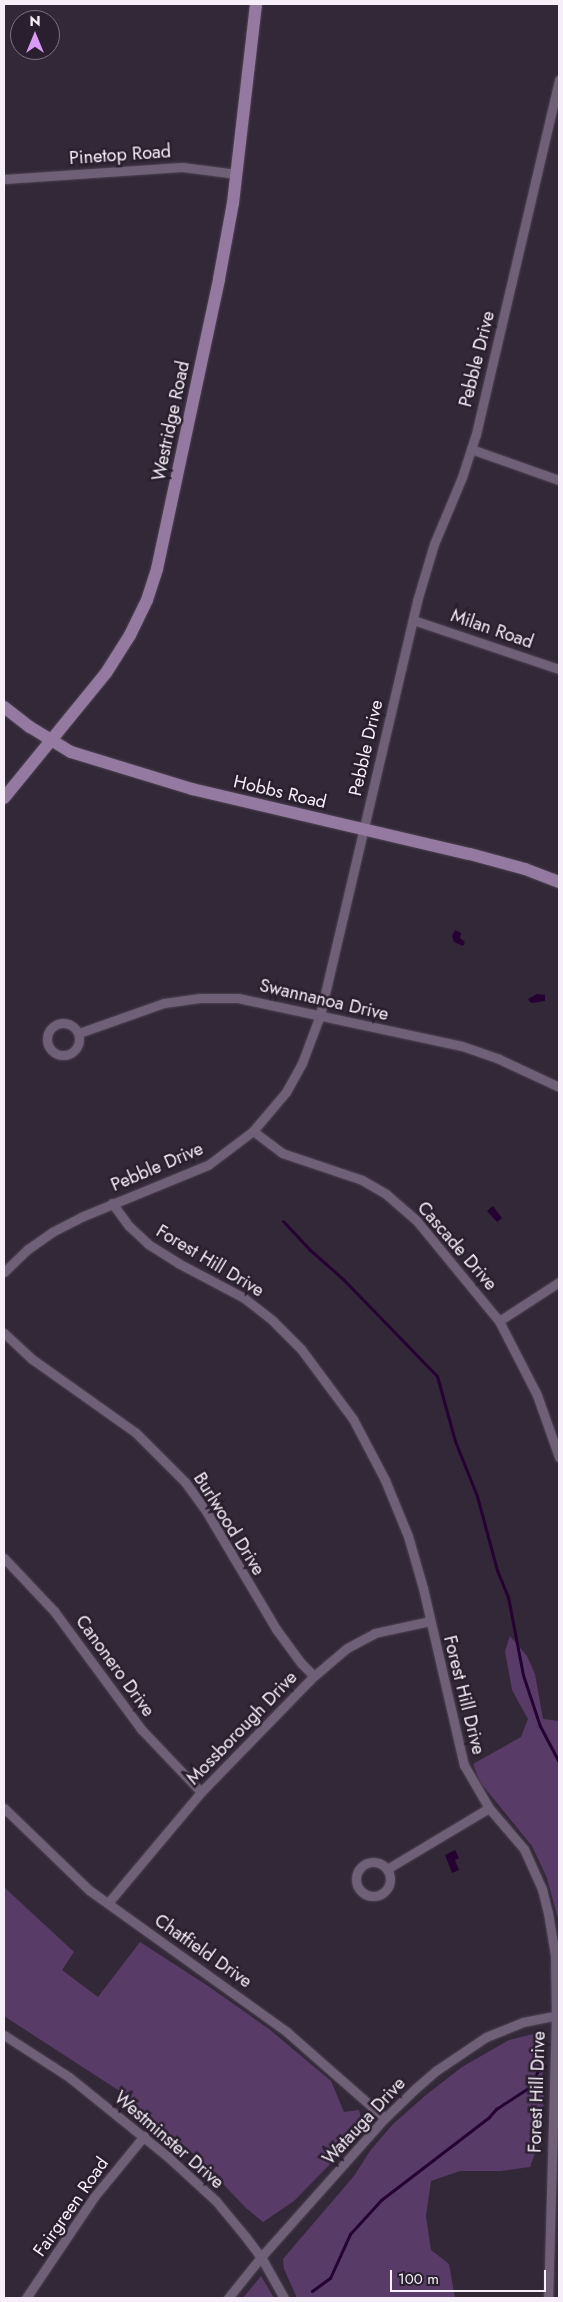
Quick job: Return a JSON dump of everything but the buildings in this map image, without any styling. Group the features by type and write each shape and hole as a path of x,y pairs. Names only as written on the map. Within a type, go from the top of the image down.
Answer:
{"main road":[{"name":"Westridge Road","path":"4,798 101,679 130,635 147,600 157,569 219,279 237,174 256,4"},
{"name":"Hobbs Road","path":"4,707 51,741 71,752 192,789 525,869 559,882"}],"street":[{"name":"Pebble Drive","path":"4,1272 28,1249 52,1232 112,1204 208,1165 253,1131 286,1092 302,1063 320,1015 414,620 434,544 462,477 494,363 559,80"},
{"name":"Pinetop Road","path":"4,179 182,166 237,174"},
{"path":"471,449 559,480"},
{"name":"Milan Road","path":"414,620 559,669"},
{"name":"Swannanoa Drive","path":"79,1033 142,1009 180,1000 238,998 462,1046 499,1059 559,1087"},
{"name":"Cascade Drive","path":"253,1131 282,1154 302,1162 340,1171 362,1180 386,1194 416,1220 499,1321 537,1395 559,1457"},
{"name":"Forest Hill Drive","path":"112,1204 129,1226 148,1244 178,1263 244,1298 273,1321 301,1349 353,1419 385,1480 408,1536 464,1765 489,1808 524,1849 542,1890 548,1913 555,1955 558,2015 550,2184 548,2294"},
{"path":"499,1321 559,1282"},
{"name":"Burlwood Drive","path":"4,1333 32,1360 136,1433 186,1482 206,1511 276,1628 301,1663 314,1676"},
{"name":"Canonero Drive","path":"4,1558 54,1611 140,1729 201,1792"},
{"name":"Mossborough Drive","path":"108,1903 201,1792 314,1676 346,1648 375,1633 430,1621"},
{"name":"Chatfield Drive","path":"4,1808 90,1890 287,2032 385,2118"},
{"path":"387,1869 489,1808"},
{"name":"Watauga Drive","path":"228,2298 261,2257 385,2118 437,2070 486,2037 523,2022 558,2015"},
{"name":"Westminster Drive","path":"4,2035 69,2077 144,2136 216,2202 261,2257 284,2298"},
{"name":"Fairgreen Road","path":"26,2298 94,2197 144,2136"},
{"path":"548,2294 559,2290"}],"shaded area":[{"path":"455,930 461,933 460,938 465,942 463,946 454,942 452,936"},
{"path":"537,994 545,995 545,1001 532,1003 529,1001 528,999"},
{"path":"493,1206 502,1218 497,1222 487,1211"},
{"path":"510,1636 527,1656 535,1674 543,1719 559,1721 559,1923 547,1878 532,1846 480,1782 473,1764 521,1737 528,1719 512,1690 505,1651"},
{"path":"455,1850 459,1858 455,1860 459,1870 452,1873 445,1855"},
{"path":"4,1887 74,1952 62,1970 98,1997 140,1942 208,1986 269,2029 331,2081 344,2112 359,2110 363,2127 294,2201 263,2222 246,2208 197,2157 118,2090 4,2016"},
{"path":"533,2034 541,2050 544,2099 539,2142 530,2167 501,2171 460,2171 431,2181 426,2216 431,2250 449,2264 455,2298 297,2298 284,2269 283,2259 354,2176 370,2151 393,2124 462,2067 509,2040"},
{"path":"261,2276 274,2298 243,2298"}],"waterway":[{"path":"283,1221 309,1249 343,1279 437,1376 455,1441 477,1496 497,1570 508,1597 523,1675 540,1726 559,1762"},
{"path":"312,2291 330,2278 350,2234 381,2200 489,2117 496,2109 533,2085 537,2072 545,2066"}]}
